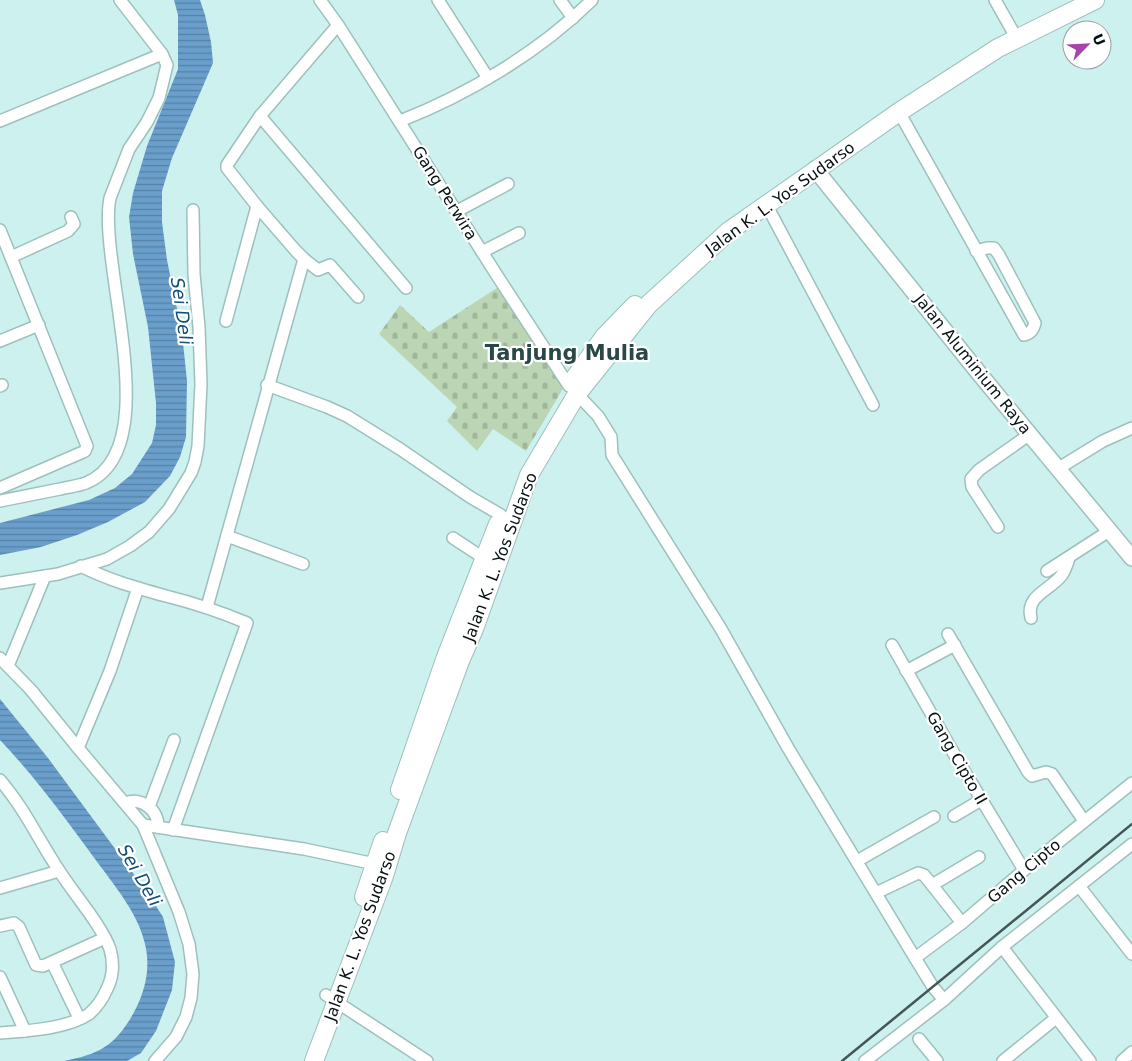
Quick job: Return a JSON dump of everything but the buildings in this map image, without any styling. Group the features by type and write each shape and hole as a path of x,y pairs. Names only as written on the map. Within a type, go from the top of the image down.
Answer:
{"highway":[{"name":"Jalan K. L. Yos Sudarso","path":"314,1061 339,957 358,916 446,657 501,515 526,459 573,390 649,304 716,242 766,204 812,165 1012,30 1070,0"},
{"name":"Jalan K. L. Yos Sudarso","path":"303,1061 384,876 397,833 460,661 474,629 528,475 573,390 604,337 661,278 729,218 998,48 1094,0"}],"main road":[{"name":"Jalan Aluminium Raya","path":"812,165 978,372 1132,558"}],"street":[{"path":"0,501 86,483 107,467 115,454 121,438 128,401 118,296 108,224 108,206 129,149 160,98 167,65 166,58 120,0"},
{"name":"Gang Perwira","path":"320,0 338,24 482,252 573,390 598,416 611,438 612,455 721,629 788,748 914,958 944,1000"},
{"path":"438,0 488,78"},
{"path":"560,0 573,18"},
{"path":"400,121 429,110 488,78 554,34 592,0"},
{"path":"995,0 1012,30"},
{"path":"338,24 260,116 226,165 256,206 304,259 318,270 330,265 358,297"},
{"path":"0,120 162,54"},
{"path":"899,112 976,251 1024,335 1028,334 1034,329 1035,323 1000,255 994,248 976,251"},
{"path":"260,116 406,288"},
{"path":"456,211 508,184"},
{"path":"766,204 873,405"},
{"path":"226,321 256,206"},
{"path":"0,583 58,574 107,559 130,546 149,532 169,509 191,473 195,462 202,384 200,326 194,274 192,210"},
{"path":"6,253 68,231 74,224 71,217"},
{"path":"0,232 6,253 39,325 87,443 87,448 83,452 0,488"},
{"path":"482,252 519,233"},
{"path":"207,607 267,385 304,259"},
{"path":"0,341 39,325"},
{"path":"267,385 348,416 470,497 501,515"},
{"path":"1059,468 1103,441 1132,428"},
{"path":"998,527 972,487 971,479 979,470 1030,434"},
{"path":"1047,571 1109,531"},
{"path":"227,536 303,564"},
{"path":"453,538 485,558"},
{"path":"1031,618 1031,604 1042,591 1060,577 1069,558"},
{"path":"81,566 94,573 138,588 207,607 247,622 173,830"},
{"path":"45,576 4,662 31,690 143,825 181,920 189,944 193,974 191,998 186,1017 176,1037 158,1060"},
{"path":"78,748 110,671 138,588"},
{"path":"948,634 1028,772 1032,776 1046,772 1052,774 1084,821"},
{"name":"Gang Cipto II","path":"892,645 981,800 1024,870"},
{"path":"906,671 955,645"},
{"path":"149,807 174,740"},
{"path":"0,780 12,794 59,870 105,938 110,948 113,964 110,982 103,998 89,1013 71,1022 25,1031 0,1033"},
{"name":"Gang Cipto","path":"914,958 962,923 1132,783"},
{"path":"124,802 134,800 149,807 156,817 158,827"},
{"path":"954,816 981,800"},
{"path":"857,861 934,817"},
{"path":"143,825 304,848 375,864"},
{"path":"865,1061 944,1000 1002,947 1132,844"},
{"path":"932,885 979,858"},
{"path":"0,888 59,870"},
{"path":"876,893 918,873 924,875 962,923"},
{"path":"1079,886 1132,954"},
{"path":"0,926 14,923 19,927 36,965 42,966 105,938"},
{"path":"1002,947 1090,1061"},
{"path":"52,962 79,1018"},
{"path":"0,977 25,1031"},
{"path":"330,998 427,1061"},
{"path":"1002,1061 1056,1018"},
{"path":"918,1039 937,1061"},
{"path":"1122,1061 1132,1052"}],"green space":[{"path":"500,286 564,387 526,451 493,429 477,451 447,421 457,407 379,334 400,305 429,332"}],"water":[{"path":"174,0 200,0 211,42 213,63 172,158 162,191 162,222 167,260 182,333 187,381 186,437 180,457 170,476 145,502 108,522 77,535 41,547 0,555 0,523 89,500 115,488 132,474 152,443 156,425 156,403 148,327 133,254 129,217 133,193 147,146 178,69 178,15"},
{"path":"0,699 48,758 147,892 163,917 175,962 172,990 156,1031 141,1053 127,1061 64,1061 87,1055 105,1047 120,1034 133,1014 144,989 147,953 137,921 117,889 50,798 0,740"}],"railway":[{"path":"842,1061 1132,824"}],"district":[{"name":"Tanjung Mulia","path":"567,353"}],"water label":[{"name":"Sei Deli","path":"182,311"},
{"name":"Sei Deli","path":"140,875"}]}
